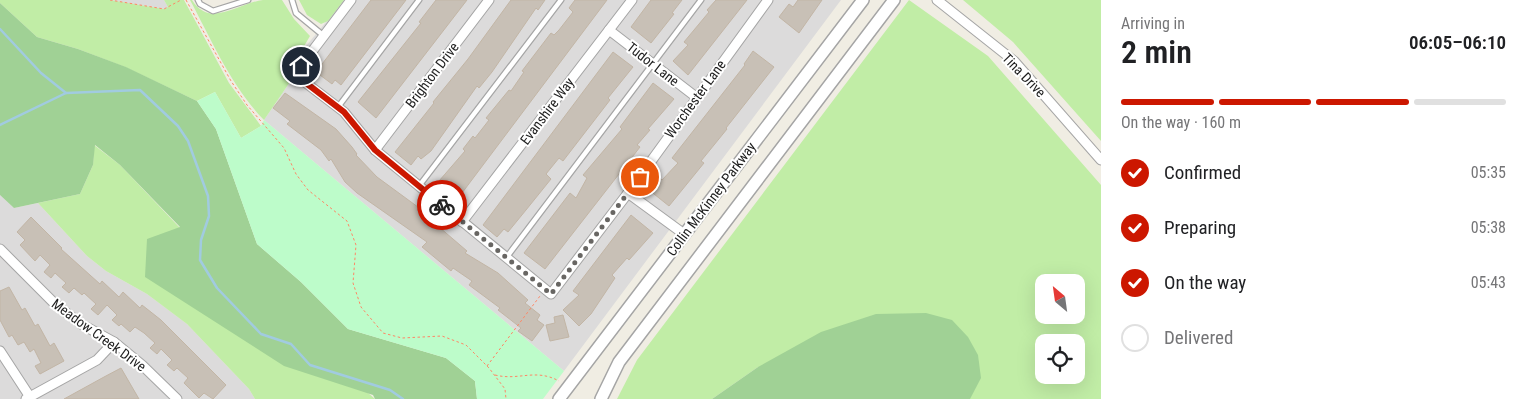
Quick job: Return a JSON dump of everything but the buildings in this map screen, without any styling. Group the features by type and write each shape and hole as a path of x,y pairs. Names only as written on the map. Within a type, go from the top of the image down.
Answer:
{"street":[{"path":"351,0 301,66 301,75 306,83 338,107 375,150 548,291"},
{"name":"Brighton Drive","path":"375,150 489,0"},
{"name":"Evanshire Way","path":"462,222 632,0"},
{"name":"Worchester Lane","path":"548,291 628,193 768,0"},
{"name":"Collin McKinney Parkway","path":"559,399 862,0"},
{"name":"Collin McKinney Parkway","path":"601,399 620,362 894,0"},
{"name":"Tina Drive","path":"937,0 1014,61 1101,160"},
{"name":"Tudor Lane","path":"610,30 696,97"},
{"path":"628,193 684,234"},
{"name":"Meadow Creek Drive","path":"0,249 54,303 81,324 114,342 142,364 177,399"},
{"path":"0,351 28,398 97,360 114,342"}],"lane":[{"path":"198,0 200,4 213,10 248,0"},
{"path":"292,0 296,13 324,36"},
{"path":"338,107 419,0"},
{"path":"419,186 561,0"},
{"path":"506,258 701,0"}],"path":[{"path":"110,0 164,8 181,0"},
{"path":"186,0 231,81 247,105 284,148 296,174 308,190 347,222 356,245 353,283 361,307 383,333 402,338 442,336 466,344 505,389 506,399"},
{"path":"487,366 548,291"},
{"path":"494,375 508,378 543,374 568,386"}],"shaded area":[{"path":"110,0 164,0 168,7 164,9"},
{"path":"344,0 841,0 564,371 264,120 292,79 290,71 297,57"},
{"path":"0,195 14,208 38,203 87,256 106,271 147,294 187,324 249,389 255,399 0,399"}],"green space":[{"path":"0,0 110,0 164,9 168,7 164,0 184,0 229,83 261,126 241,138 215,92 197,101 125,67 78,49 37,37 0,3"},
{"path":"190,0 207,13 216,14 263,0 282,0 294,19 310,36 290,70 292,79 264,120 252,107 232,78"},
{"path":"299,0 344,0 328,21 321,24 307,15"},
{"path":"909,0 988,56 1101,185 1101,399 970,399 970,397 758,367 712,399 617,399 637,360"},
{"path":"963,0 1101,0 1101,141 1013,42"},
{"path":"0,3 37,37 78,49 126,67 197,101 216,129 257,244 301,282 348,329 446,358 475,381 477,399 375,399 373,395 284,366 145,277 147,239 180,227 120,165 95,145 93,165 80,194 14,208 0,195"},
{"path":"215,92 241,138 261,126 264,120 564,371 543,399 477,399 475,381 446,358 348,329 301,282 257,244 216,129 197,101"},
{"path":"94,145 120,165 180,228 375,399 255,399 249,389 187,324 147,294 106,271 87,256 38,203 80,194 93,165"},
{"path":"926,313 952,320 968,337 978,355 981,378 970,399 712,399 758,367 821,332 876,314"}],"waterway":[{"path":"0,29 41,73 66,93"},
{"path":"0,125 66,93 140,90 178,126 188,141 208,196 209,216 201,240 200,260 217,288 261,334 291,344 310,365 390,390 403,399"}],"way so far":[{"path":"442,205 551,294 640,177"}],"route":[{"path":"301,66 301,75 306,83 344,112 375,150 442,205"}]}
